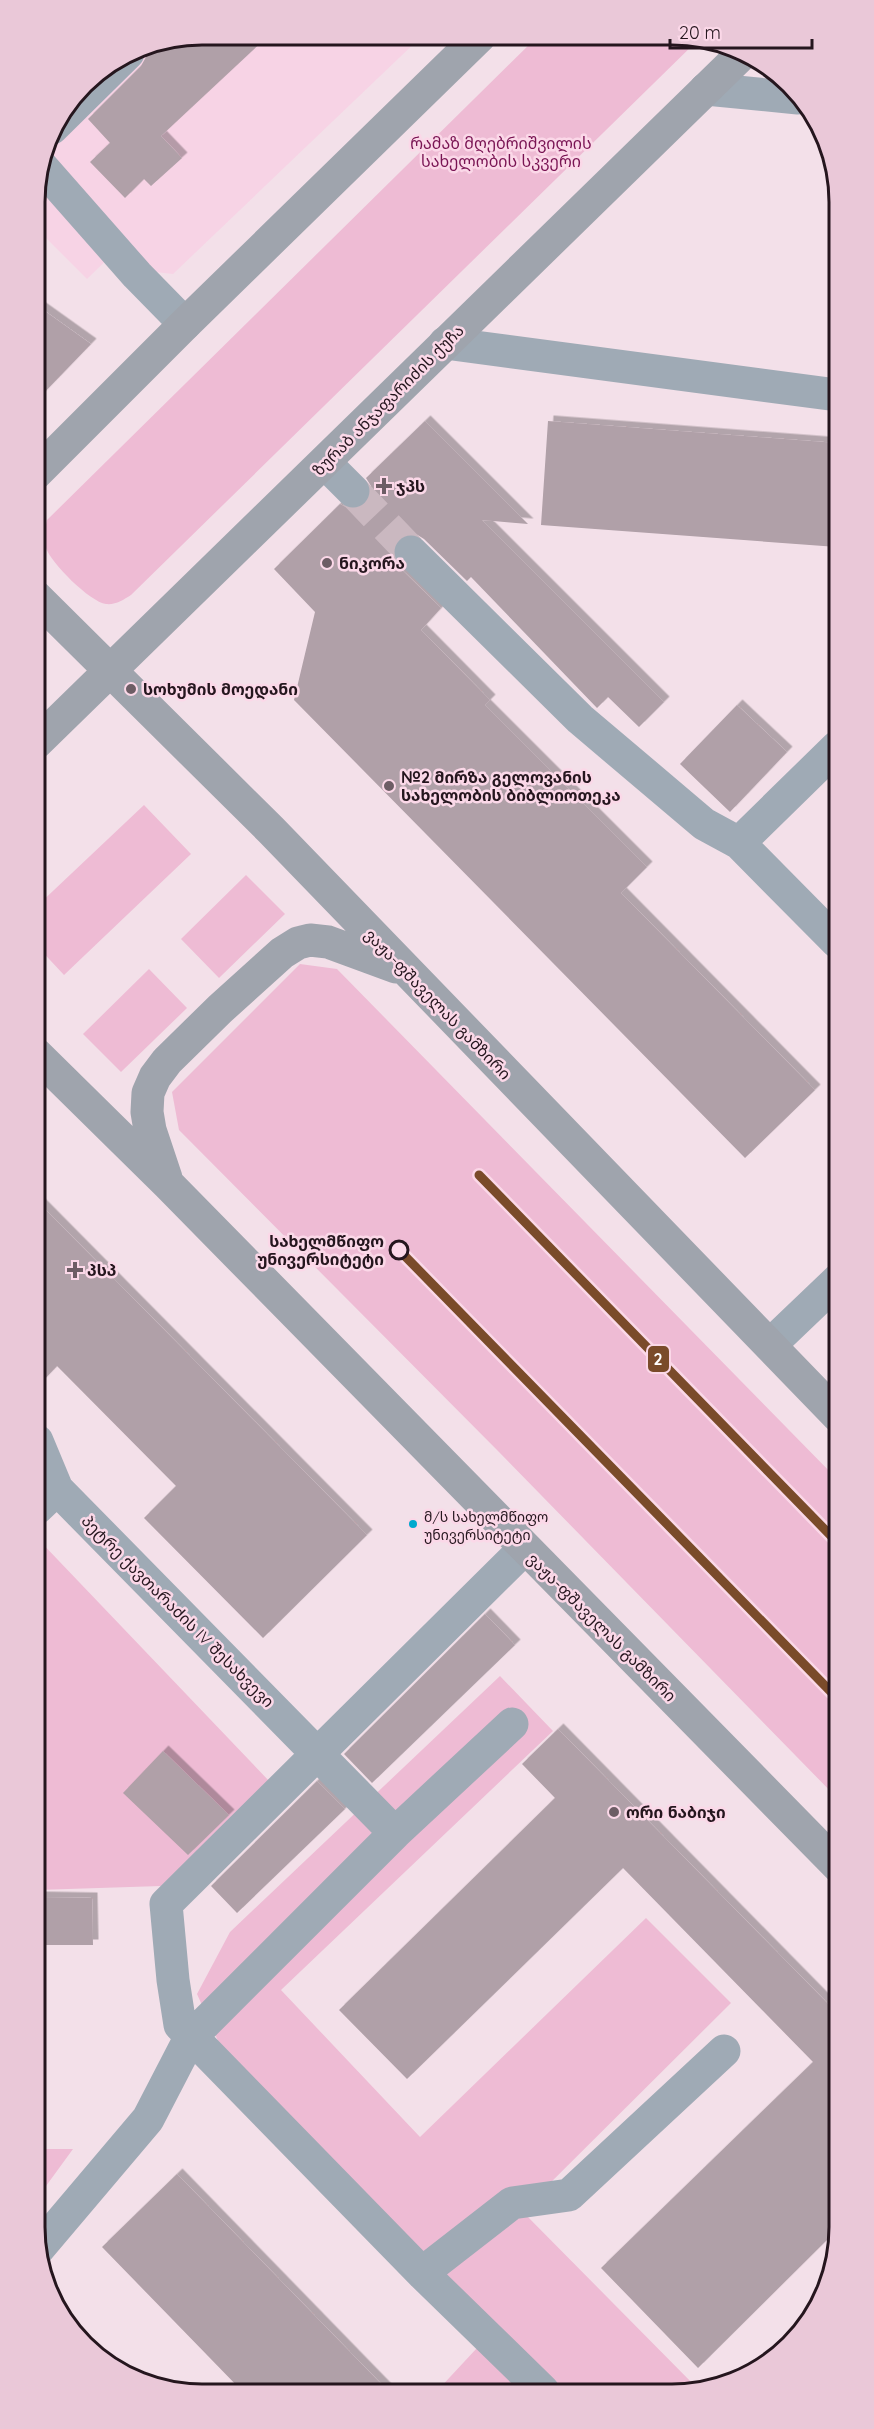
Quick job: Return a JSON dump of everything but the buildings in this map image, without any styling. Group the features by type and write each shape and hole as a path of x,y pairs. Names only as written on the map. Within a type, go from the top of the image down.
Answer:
{"main road":[{"path":"45,464 471,45"},
{"name":"ზურაბ ანჯაფარიძის ქუჩა","path":"45,734 737,59"},
{"name":"ვაჟა-ფშაველას გამზირი","path":"45,606 271,830 403,969 829,1407"},
{"path":"168,1184 150,1130 147,1112 148,1093 155,1077 167,1061 238,993 282,953 298,943 310,940 328,942 403,969"},
{"name":"ვაჟა-ფშაველას გამზირი","path":"45,1063 168,1184 829,1857"}],"street":[{"path":"706,89 789,97"},
{"path":"47,177 136,275 185,324"},
{"path":"445,343 829,393"},
{"path":"325,463 353,491"},
{"path":"411,552 580,719 704,824 739,843 829,934"},
{"path":"739,843 829,755"},
{"path":"770,1345 829,1289"},
{"name":"პეტრე ქავთარაძის IV შესახვევი","path":"47,1498 318,1754 395,1833"},
{"path":"525,1548 166,1904 180,2025 190,2038 422,2273 536,2384"},
{"path":"46,2240 148,2119 190,2038 395,1833 512,1724"},
{"path":"422,2273 512,2203 569,2195 724,2051"}],"shaded area":[{"path":"413,45 173,274 155,272 121,246 87,279 45,237 45,192 50,161 66,123 89,93 106,77 123,66 151,53 181,46"}],"green space":[{"name":"რამაზ მღებრიშვილის სახელობის სკვერი","path":"529,45 691,46 131,595 116,603 106,604 91,597 72,581 55,563 46,548 47,520"},
{"path":"144,805 191,854 64,975 45,955 45,898"},
{"path":"246,875 285,914 219,978 181,939"},
{"path":"300,964 337,969 829,1471 829,1790 499,1452 179,1130 172,1092"},
{"path":"149,969 187,1008 121,1072 83,1034"},
{"path":"45,1546 270,1782 161,1886 45,1890"},
{"path":"500,1676 553,1731 281,1990 420,2137 646,1918 731,2003 522,2211 692,2383 554,2384 227,2061 197,1994 230,1932"},
{"path":"45,2149 73,2149 45,2187"},
{"path":"477,2348 513,2384 444,2384"}],"tunnel":[{"path":"353,491 411,552"}],"transit line":[{"name":"2","path":"479,1175 829,1534"},
{"name":"2","path":"399,1250 829,1690"}],"place":[{"name":"ჯპს","path":"384,486"},
{"name":"ნიკორა","path":"327,563"},
{"name":"სოხუმის მოედანი","path":"131,689"},
{"name":"№2 მირზა გელოვანის სახელობის ბიბლიოთეკა","path":"389,786"},
{"name":"სახელმწიფო უნივერსიტეტი","path":"399,1250"},
{"name":"პსპ","path":"75,1270"},
{"name":"მ/ს სახელმწიფო უნივერსიტეტი","path":"413,1524"},
{"name":"ორი ნაბიჯი","path":"614,1812"}]}
